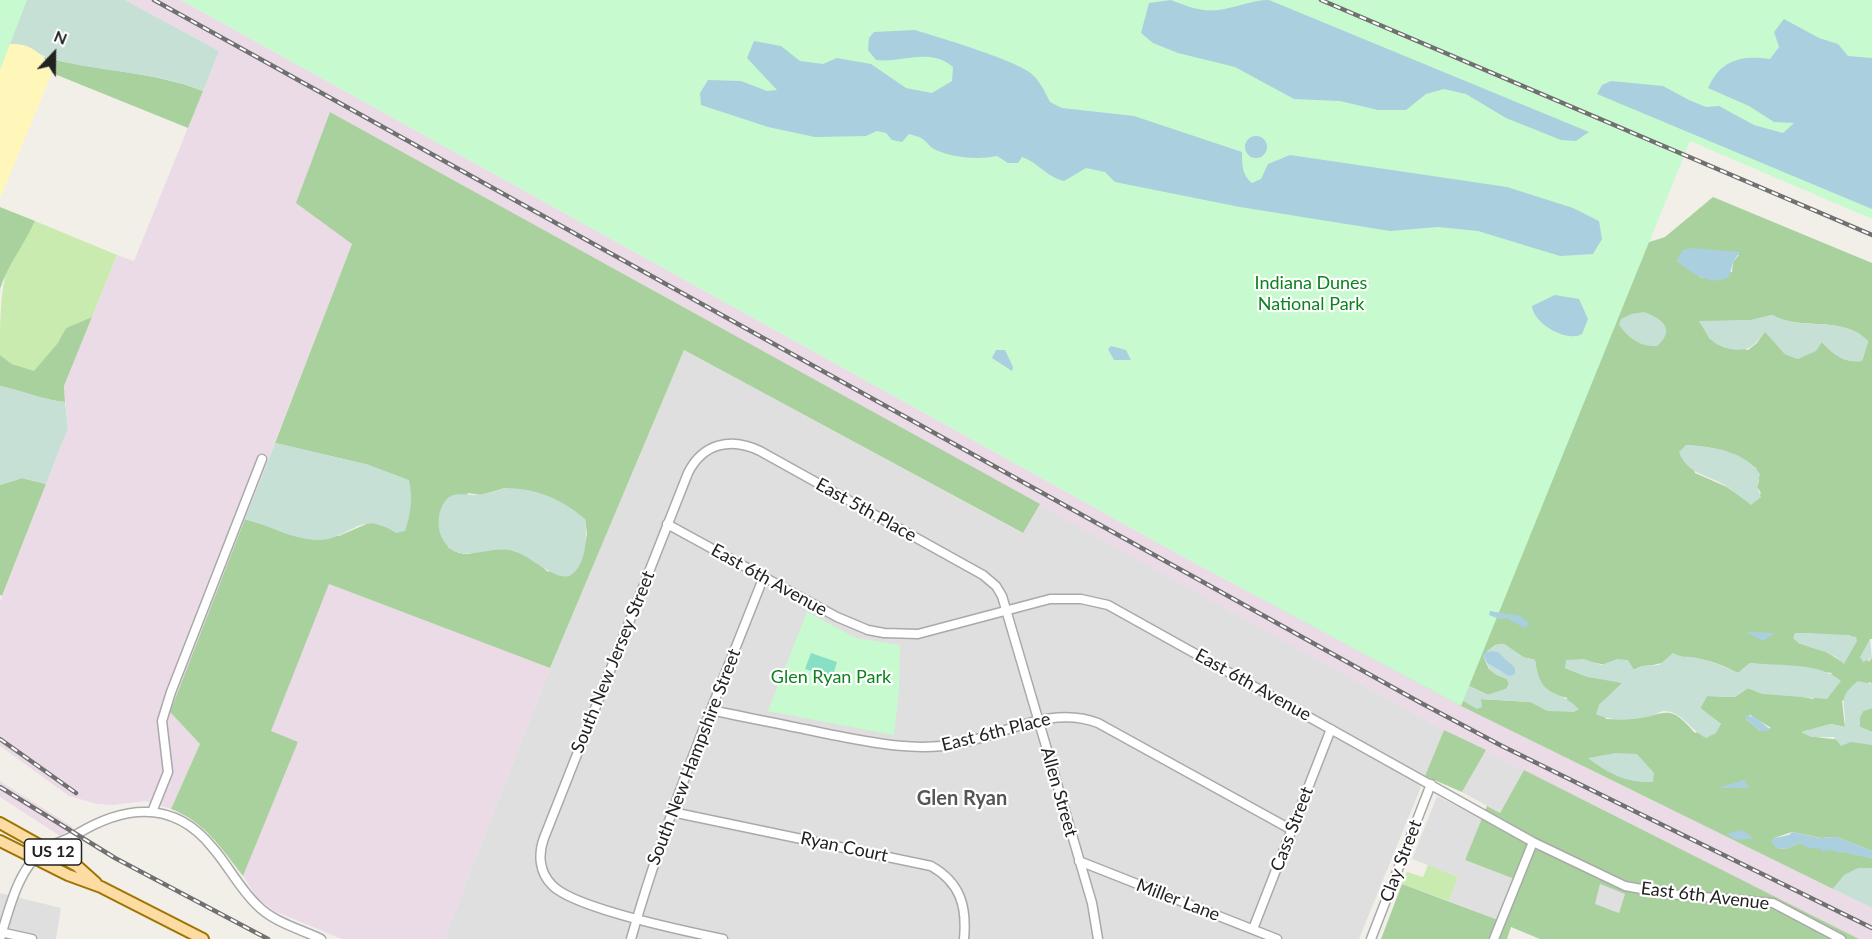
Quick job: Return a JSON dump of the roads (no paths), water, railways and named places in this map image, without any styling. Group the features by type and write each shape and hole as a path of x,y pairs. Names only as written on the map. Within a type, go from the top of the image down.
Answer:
{"main road":[{"name":"US 12","path":"0,823 77,866 101,887"},
{"name":"US 12","path":"0,841 68,875 101,887 203,939"}],"street":[{"name":"East 5th Place","path":"707,450 734,442 760,451 983,575 996,586 1005,611"},
{"name":"South New Jersey Street","path":"637,918 571,898 548,881 541,866 542,842 667,524 692,465 707,450"},
{"path":"152,812 168,772 162,721 171,692 262,459"},
{"name":"East 6th Avenue","path":"667,524 852,624 884,633 918,634 1035,602 1065,598 1108,606 1533,842 1625,886 1669,894 1773,903 1831,932 1840,939"},
{"name":"South New Hampshire Street","path":"631,939 672,812 764,576"},
{"name":"Allen Street","path":"1005,611 1092,903 1098,939"},
{"name":"East 6th Place","path":"711,710 885,745 915,748 963,743 1038,721 1064,716 1098,723 1292,830"},
{"name":"Cass Street","path":"1253,929 1332,729"},
{"name":"Clay Street","path":"1371,939 1431,784"},
{"path":"32,939 1,934 14,896 35,858 46,848 111,816 133,811 152,812 178,820 201,834 263,911 321,939"},
{"name":"Ryan Court","path":"672,812 931,866 948,878 962,897 966,917 964,939"},
{"path":"1494,939 1533,842"},
{"name":"Miller Lane","path":"1079,861 1277,939"},
{"path":"637,918 723,939"}],"water":[{"path":"1171,0 1194,8 1212,10 1269,0 1589,132 1576,141 1561,140 1506,118 1466,94 1444,89 1426,94 1406,110 1378,110 1340,101 1294,99 1235,67 1178,53 1153,43 1141,33 1149,3"},
{"path":"1784,19 1819,38 1838,44 1848,56 1872,58 1872,209 1597,94 1602,85 1611,81 1663,86 1706,107 1719,106 1754,125 1783,133 1794,123 1774,122 1749,106 1708,88 1719,71 1733,61 1750,58 1770,59 1779,47 1774,32"},
{"path":"915,30 977,50 1024,69 1038,81 1050,102 1062,108 1134,116 1242,152 1243,170 1252,183 1261,179 1268,164 1290,155 1507,187 1573,208 1599,221 1602,239 1593,254 1560,256 1478,231 1438,227 1390,231 1240,207 1115,182 1105,172 1086,168 1064,181 1022,157 1018,163 1008,163 997,156 974,158 950,155 932,148 924,140 909,134 902,142 892,140 886,133 877,131 866,136 815,137 768,127 701,105 700,93 708,80 741,81 767,91 777,90 747,58 754,41 781,46 800,61 823,64 837,58 871,64 906,88 932,93 952,81 953,67 944,61 926,57 876,60 868,50 869,38 874,32"},
{"path":"1256,136 1266,143 1267,147 1260,157 1256,158 1246,151 1245,147 1252,137"},
{"path":"1689,248 1740,252 1733,262 1729,277 1715,280 1695,274 1677,261 1682,251"},
{"path":"1555,295 1579,299 1588,319 1582,334 1568,336 1560,334 1538,319 1532,306"},
{"path":"1111,346 1126,350 1131,360 1114,360 1108,349"},
{"path":"996,350 1005,350 1013,367 1012,371 992,358"},
{"path":"1490,611 1520,616 1530,624 1524,628 1507,618 1500,619 1489,615"},
{"path":"1746,632 1775,633 1763,641"},
{"path":"1486,652 1498,652 1515,668 1515,674 1509,676 1487,663 1483,656"},
{"path":"1746,715 1756,718 1771,730 1760,731 1746,719"},
{"path":"1744,780 1749,788 1718,788"},
{"path":"1742,830 1754,838 1737,840 1726,834"},
{"path":"1792,832 1820,838 1837,837 1872,851 1872,858 1829,850 1823,852 1821,849 1808,848 1799,843 1786,849 1777,848 1771,842 1774,838 1789,835"}],"railway":[{"path":"154,0 1421,703 1502,746 1872,928"},
{"path":"1321,0 1872,235"},
{"path":"0,739 76,793"},
{"path":"0,787 115,858 268,939"}],"district":[{"name":"Glen Ryan","path":"962,799"}],"park label":[{"name":"Indiana Dunes National Park","path":"1311,293"},
{"name":"Glen Ryan Park","path":"831,677"}]}
